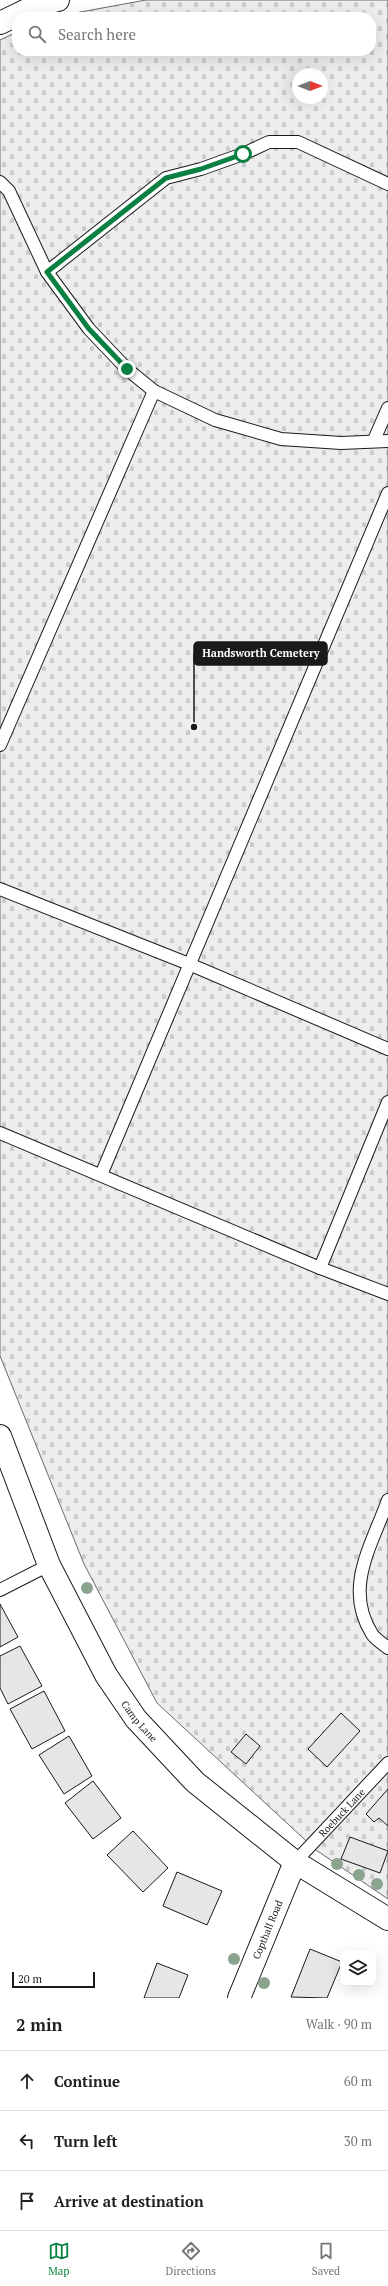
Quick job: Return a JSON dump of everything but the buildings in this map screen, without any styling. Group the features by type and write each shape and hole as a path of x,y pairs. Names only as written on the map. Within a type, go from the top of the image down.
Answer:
{"street":[{"path":"23,12 33,7 58,0"},
{"path":"0,23 12,17"},
{"name":"Camp Lane","path":"0,1436 49,1565 106,1675 136,1719 195,1782 295,1862 388,1919"},
{"name":"Copthall Road","path":"239,1998 295,1862"}],"lane":[{"path":"47,272 166,178 236,157 269,142 298,142 388,184"},
{"path":"0,182 9,191 47,272 89,329 127,369 154,391 215,420 281,439 341,443 374,440 388,441"},
{"path":"0,744 154,391"},
{"path":"374,440 388,408"},
{"path":"101,1175 388,492"},
{"path":"0,889 189,964 388,1049"},
{"path":"320,1268 388,1102"},
{"path":"0,1133 320,1268 388,1294"},
{"path":"388,1500 383,1531 360,1573 359,1601 372,1635 388,1648"},
{"path":"0,1590 49,1565"},
{"name":"Roebuck Lane","path":"295,1862 388,1763"}],"green space":[{"path":"146,0 388,0 388,1899 316,1850 157,1703 84,1564 0,1356 0,40 12,34 12,56 376,56 376,12 80,12"}],"place":[{"name":"Handsworth Cemetery","path":"194,727"}],"route":[{"path":"127,369 89,329 47,272 166,178 201,169 243,154"}]}
